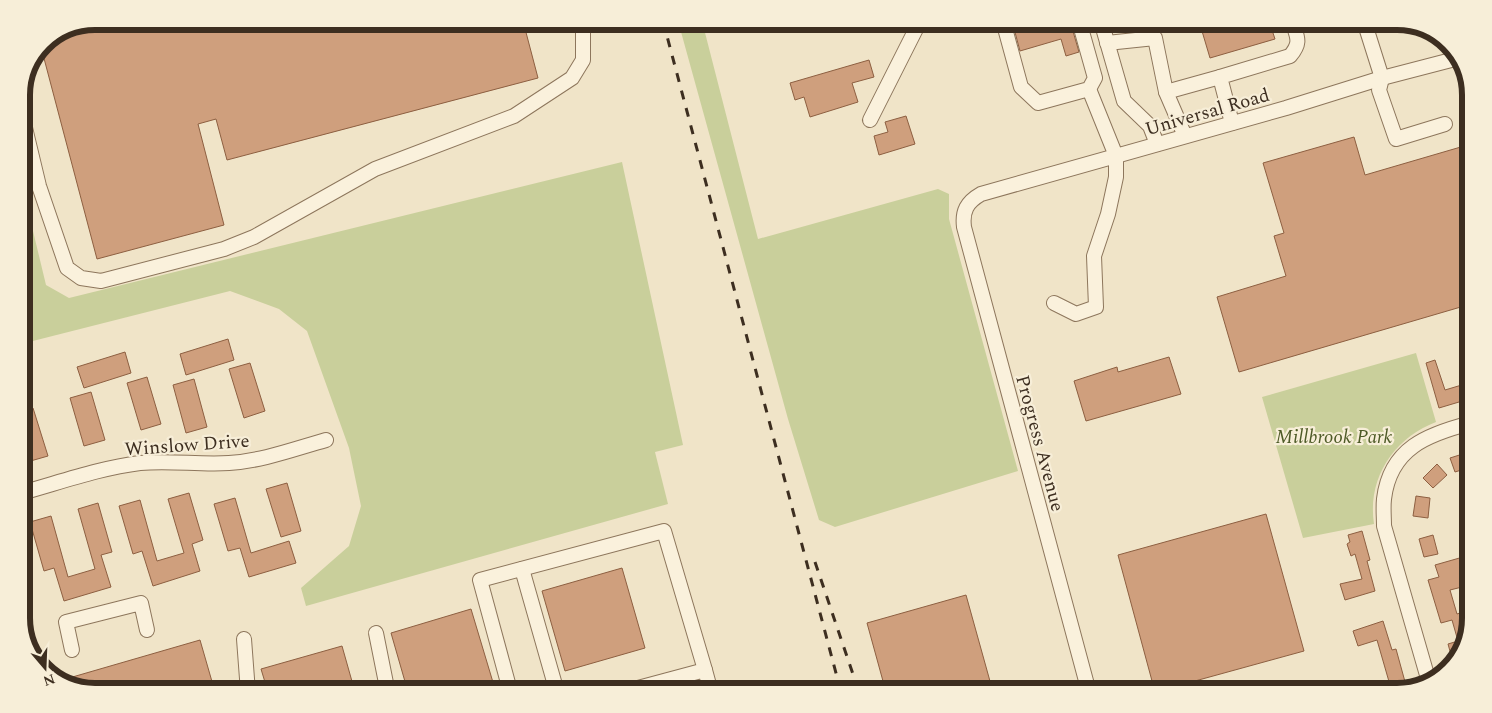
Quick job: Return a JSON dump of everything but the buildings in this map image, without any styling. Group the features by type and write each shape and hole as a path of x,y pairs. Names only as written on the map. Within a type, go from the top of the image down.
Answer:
{"street":[{"path":"30,148 39,186 67,268 81,278 101,282 224,249 254,238 375,169 514,116 572,78 583,60 583,30"},
{"path":"870,120 915,30"},
{"path":"1005,30 1021,87 1038,103 1089,89 1095,78 1082,30"},
{"path":"1103,30 1124,101 1150,126 1158,144"},
{"path":"1166,92 1220,78 1290,56 1297,48 1298,40 1295,30"},
{"path":"1367,30 1382,78 1379,90 1396,139 1445,124"},
{"path":"1107,43 1155,38 1166,92 1185,136"},
{"name":"Universal Road","path":"968,204 981,194 1232,123 1382,78 1452,60"},
{"path":"1220,78 1232,123"},
{"path":"1054,303 1076,314 1096,307 1094,256 1108,214 1116,178 1116,156 1089,89"},
{"name":"Progress Avenue","path":"968,204 963,215 964,227 1087,683"},
{"path":"1427,675 1384,526 1383,501 1392,471 1403,454 1421,439 1462,425"},
{"name":"Winslow Drive","path":"30,491 113,468 142,463 245,462 326,440"},
{"path":"508,683 480,580 664,532 709,683"},
{"path":"522,569 554,683"},
{"path":"72,650 66,622 141,603 147,630"},
{"path":"376,633 386,683"},
{"path":"244,639 247,683"},
{"path":"657,683 705,670"}],"green space":[{"path":"680,30 704,30 758,239 938,189 949,194 949,219 1018,471 835,527 819,520 788,419"},
{"path":"622,162 683,445 655,452 668,504 306,606 301,588 349,546 361,506 349,448 307,331 279,309 230,291 30,342 30,218 46,285 69,298"},
{"name":"Millbrook Park","path":"1416,353 1436,422 1408,438 1396,449 1387,462 1379,476 1375,491 1373,507 1374,524 1303,538 1262,397"}],"railway":[{"path":"665,30 839,683"},
{"path":"815,562 856,683"}]}
